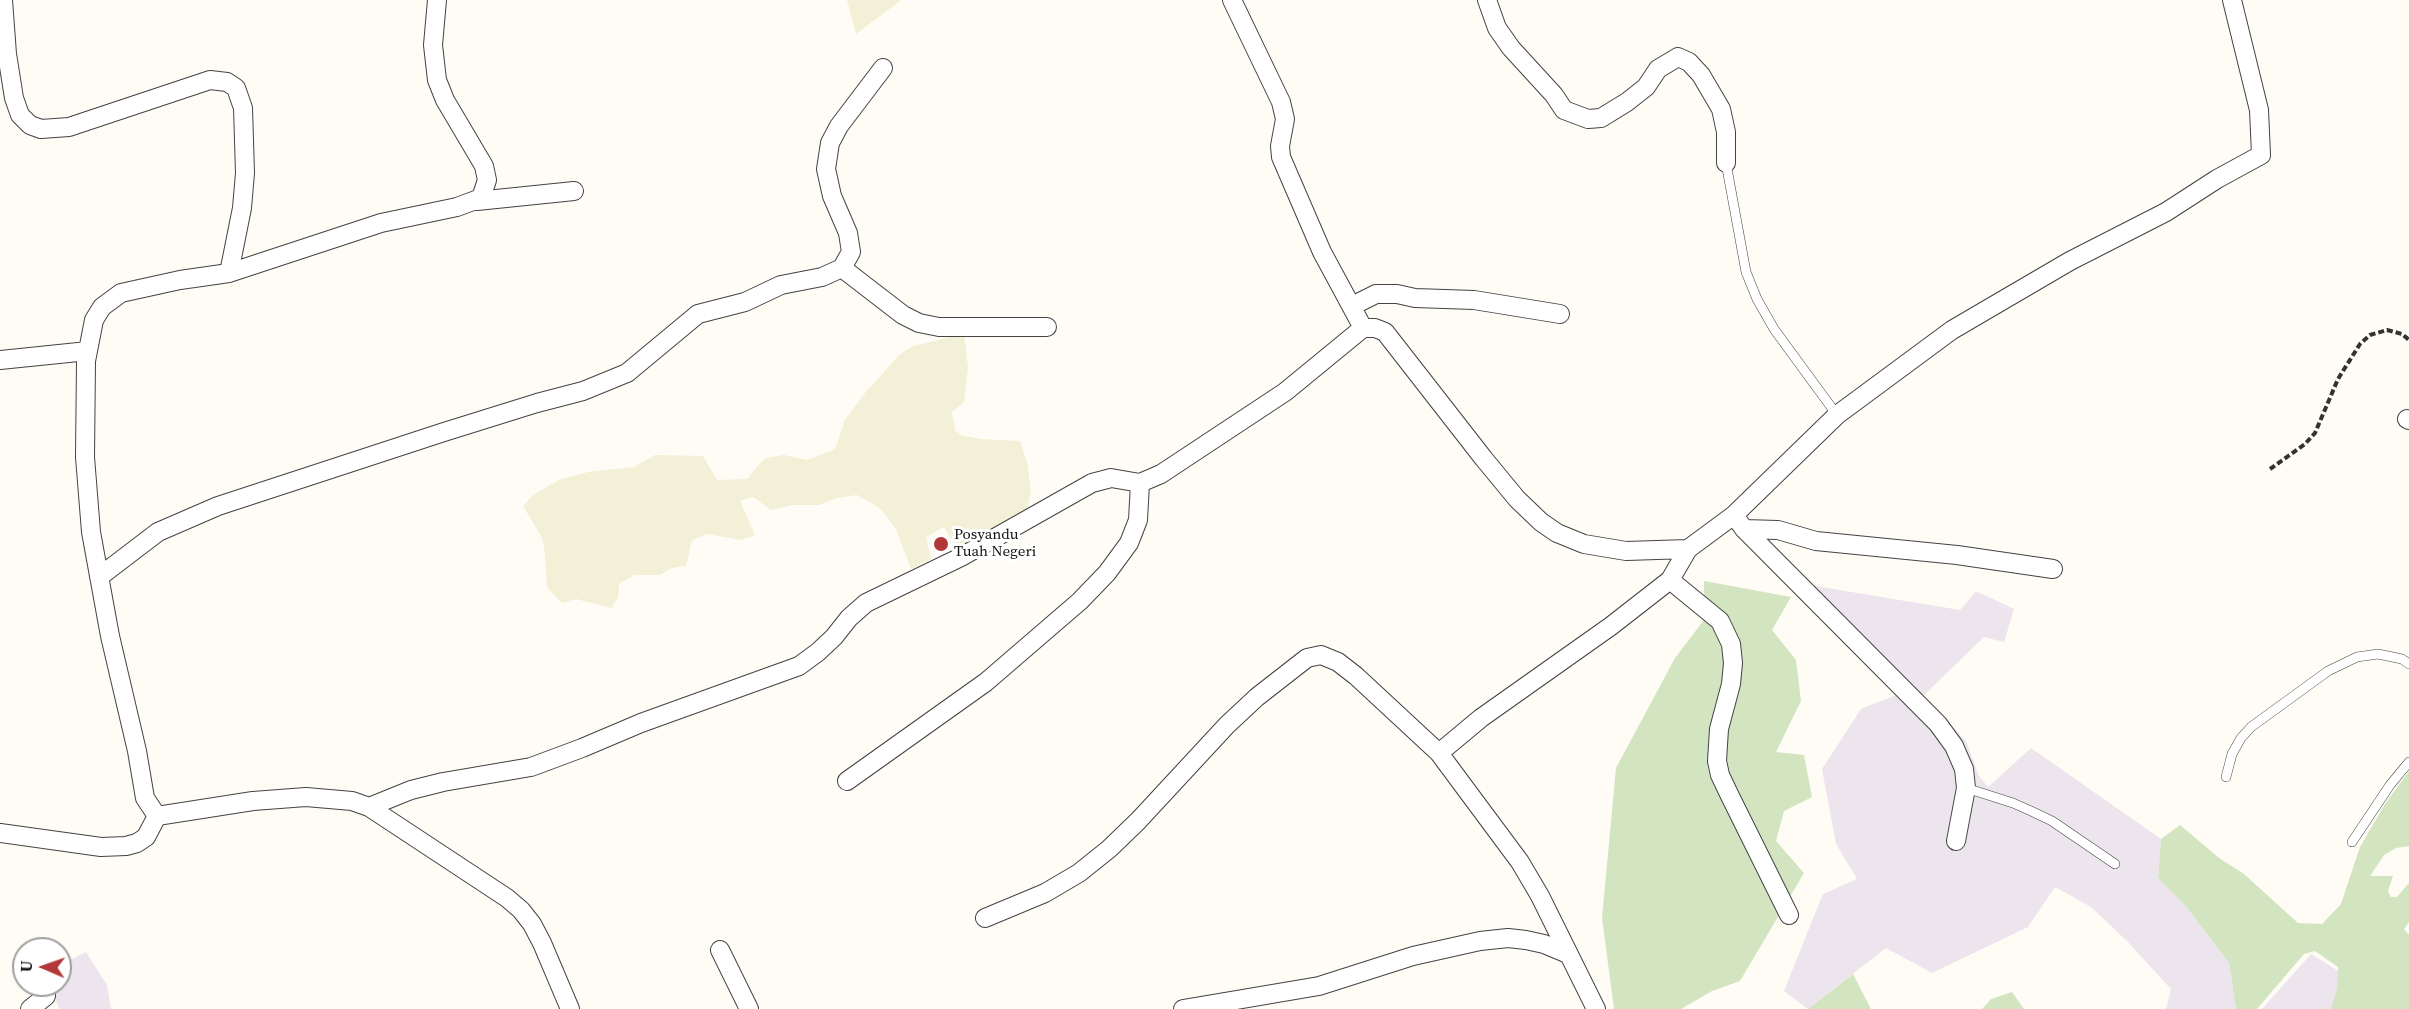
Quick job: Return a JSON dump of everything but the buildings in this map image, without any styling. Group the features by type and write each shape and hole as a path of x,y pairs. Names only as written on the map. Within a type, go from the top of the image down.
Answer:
{"street":[{"path":"3,0 7,54 14,98 20,115 30,125 41,129 69,127 210,80 227,82 236,88 243,108 245,173 242,208 229,273"},
{"path":"437,0 434,62 437,80 445,100 484,166 486,188 477,201"},
{"path":"1232,0 1281,102 1285,119 1281,157 1322,252 1363,328"},
{"path":"1486,0 1497,28 1511,48 1554,95 1564,110 1588,119 1601,118 1626,102 1646,87 1658,69 1678,57 1689,62 1701,75 1721,109 1726,132 1726,163"},
{"path":"369,807 411,790 443,782 531,767 641,723 783,673 813,656 866,603 961,557 1092,483 1111,478 1140,483 1161,474 1285,392 1363,328 1375,328 1384,332 1517,499 1541,522 1557,533 1584,544 1626,551 1688,549 1739,522 1837,416 1952,330 2070,261 2166,212 2217,178 2261,155 2259,110 2232,0"},
{"path":"99,577 158,532 218,507 464,425 583,391 627,373 698,314 745,302 781,285 822,277 842,268 851,252 848,233 832,196 826,168 830,143 839,126 883,68"},
{"path":"158,816 144,798 143,779 114,659 91,532 85,457 88,351 94,321 102,307 121,293 180,279 229,273 381,223 477,201 574,191"},
{"path":"842,268 903,315 919,323 939,327 1047,327"},
{"path":"1353,306 1376,294 1397,294 1415,298 1474,300 1560,314"},
{"path":"0,360 88,351"},
{"path":"847,781 986,682 1080,601 1107,573 1129,543 1138,520 1140,483"},
{"path":"1739,522 1816,541 1958,555 2053,569"},
{"path":"1739,522 1938,724 1959,757 1966,778 1956,841"},
{"path":"1439,753 1481,718 1611,626 1670,580 1688,549"},
{"path":"1670,580 1720,621 1731,644 1733,663 1731,684 1719,729 1717,761 1720,775 1729,795 1789,915"},
{"path":"985,918 1045,893 1079,873 1109,849 1138,821 1227,725 1289,671 1312,656 1326,656 1338,662 1439,753 1520,862 1540,896 1596,1009"},
{"path":"158,816 253,801 306,797 352,801 369,807 507,898 520,910 532,924 542,943 570,1009"},
{"path":"0,833 91,846 126,846 146,837 158,816"},
{"path":"1183,1009 1319,986 1413,956 1480,941 1508,938 1526,940 1544,944 1568,954"},
{"path":"720,950 749,1009"},
{"path":"30,1009 45,997"}],"lane":[{"path":"1726,163 1746,272 1757,299 1774,329 1837,416"},
{"path":"2226,777 2232,754 2241,738 2251,727 2328,671 2357,657 2378,654 2402,659 2409,664"},
{"path":"2352,842 2390,785 2409,762"},
{"path":"1966,788 2013,803 2052,821 2115,864"}],"path":[{"path":"2270,469 2305,444 2315,433 2338,379 2360,344 2370,335 2387,330 2394,331 2409,340"}],"shaded area":[{"path":"847,0 901,0 856,34"},
{"path":"964,334 968,367 964,402 952,412 955,431 964,436 981,439 1020,441 1027,462 1031,491 1027,511 1013,521 984,532 964,547 954,545 944,527 926,537 931,559 911,569 896,529 880,508 857,495 837,498 819,505 793,505 771,510 753,497 740,501 755,535 741,540 707,534 692,540 686,566 672,568 660,575 634,575 619,584 618,597 612,608 576,599 562,603 547,587 544,545 523,506 533,495 559,480 588,472 634,467 655,455 703,456 717,480 747,479 765,458 784,455 807,460 835,449 845,420 865,393 899,355 913,346"},
{"path":"1809,585 1960,610 1976,591 2014,609 2004,642 1984,637 1923,696 1966,741 1979,776 1988,787 2031,748 2161,839 2158,878 2184,904 2229,963 2236,1009 2166,1009 2171,989 2128,942 2091,907 2055,887 2028,927 1932,973 1886,948 1808,1009 1784,991 1823,894 1857,879 1836,844 1822,769 1861,709 1896,695"},
{"path":"86,952 107,985 111,1009 59,1009 55,997 72,997 72,959"},
{"path":"2311,954 2356,982 2346,1009 2262,1009"}],"green space":[{"path":"1704,581 1791,597 1772,630 1796,660 1801,701 1776,752 1804,755 1812,797 1784,811 1776,841 1804,873 1740,981 1712,991 1681,1009 1614,1009 1602,918 1616,768 1675,658 1704,620"},
{"path":"2409,771 2409,846 2396,848 2384,855 2370,876 2393,876 2388,891 2391,897 2397,897 2409,883 2409,922 2404,929 2409,935 2409,1009 2331,1009 2337,989 2338,967 2315,951 2304,954 2257,1009 2236,1009 2229,963 2184,904 2158,878 2161,839 2180,825 2219,858 2244,874 2298,923 2322,924 2341,904 2360,847 2385,804"},
{"path":"1853,974 1871,1009 1808,1009"},
{"path":"2012,992 2024,1009 1982,1009 1991,999"}],"place":[{"name":"Posyandu Tuah Negeri","path":"941,544"}]}
